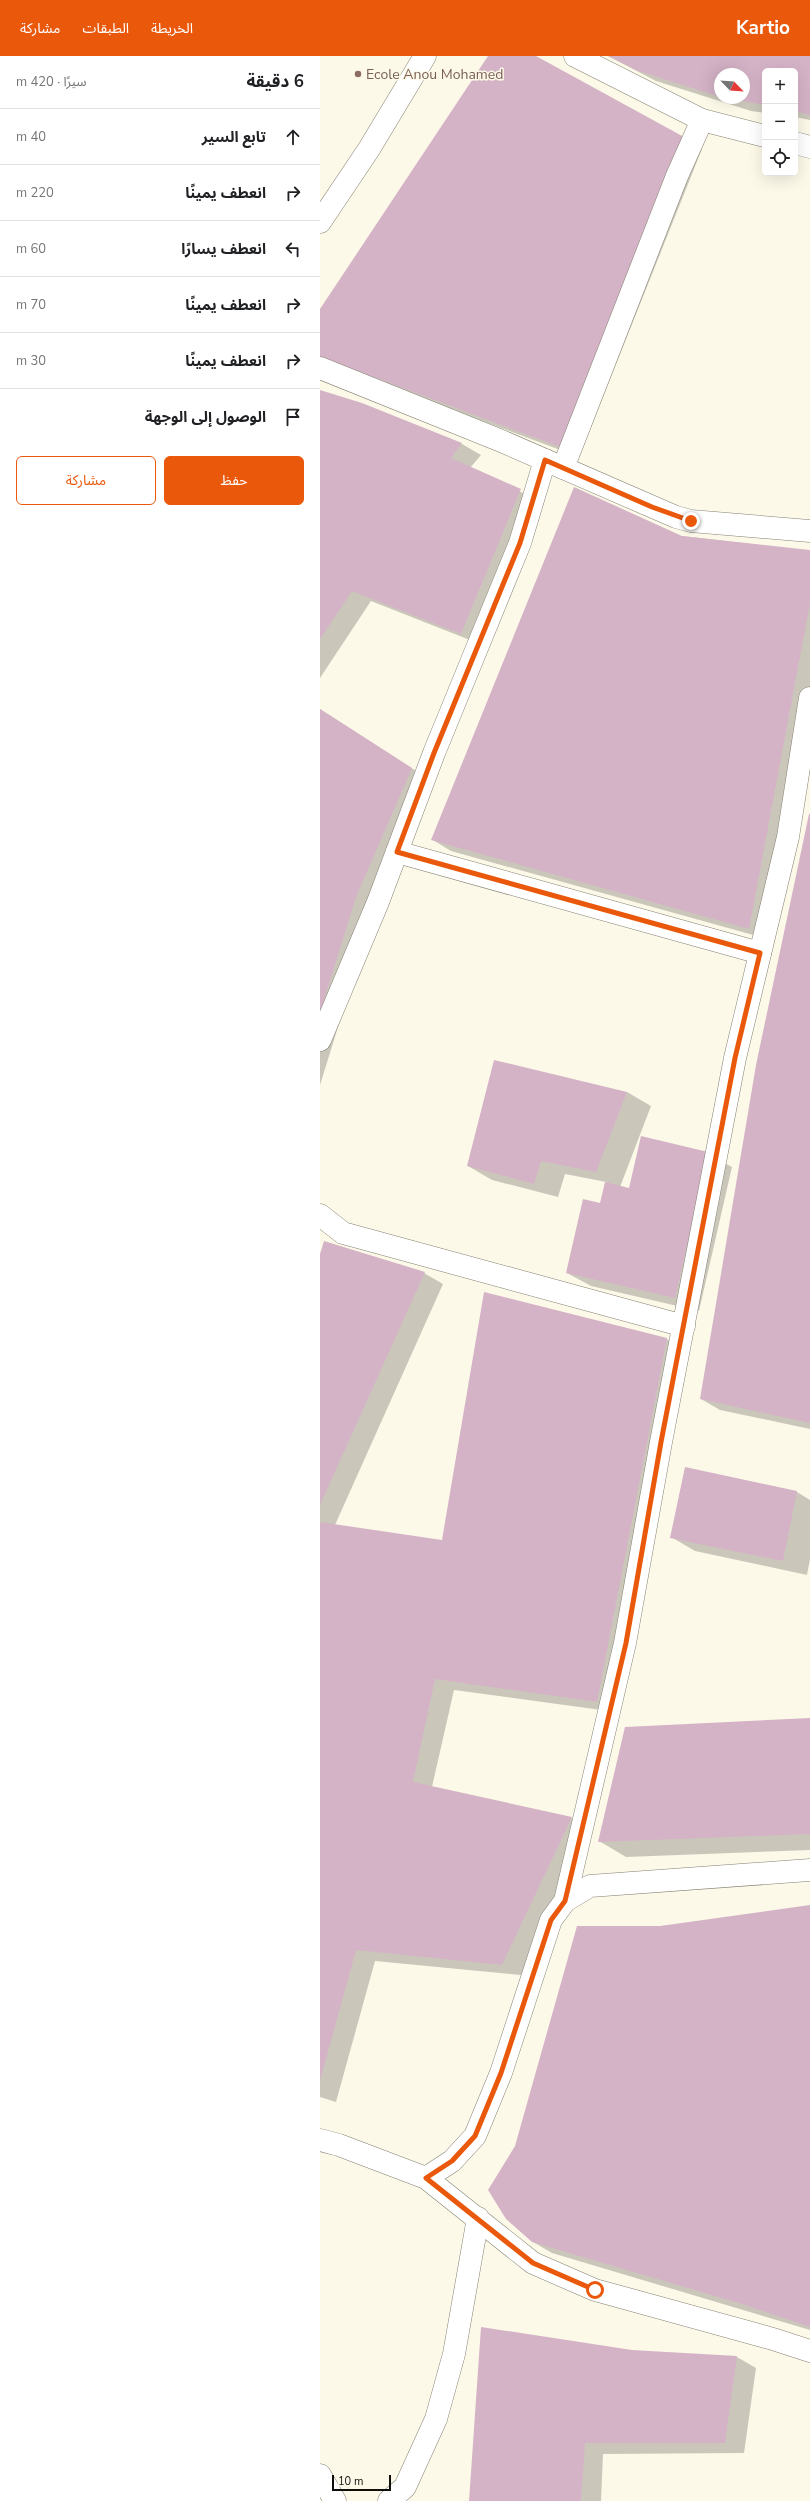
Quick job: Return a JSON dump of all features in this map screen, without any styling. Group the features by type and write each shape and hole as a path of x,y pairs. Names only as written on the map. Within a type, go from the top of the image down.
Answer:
{"street":[{"path":"320,222 369,149 425,56"},
{"path":"575,56 702,120 762,135"},
{"path":"320,1040 378,902 431,760 520,543 702,120"},
{"path":"798,144 810,147"},
{"path":"320,368 554,464 676,517 691,521 810,531"},
{"path":"565,1901 626,1643 735,1058 788,837 810,698"},
{"path":"397,852 760,953"},
{"path":"320,1214 343,1233 684,1326"},
{"path":"426,2178 452,2161 475,2136 501,2073 551,1920 565,1901 590,1886 810,1870"},
{"path":"320,2140 339,2145 426,2178 533,2263 595,2290 773,2339 810,2352"},
{"path":"389,2501 405,2487 436,2419 454,2354 478,2218"},
{"path":"320,2475 335,2501"}],"building":[{"path":"488,56 536,56 684,137 560,447 320,357 320,309"},
{"path":"608,56 810,56 810,115 798,112 798,68 762,68 762,104 750,102 750,68 714,68 714,95 636,70"},
{"path":"320,390 362,403 462,443 451,458 521,489 461,634 352,591 320,639"},
{"path":"574,487 682,536 810,550 810,603 749,929 431,840"},
{"path":"320,709 412,768 356,897 320,1013"},
{"path":"809,814 810,1423 700,1399 756,1065"},
{"path":"494,1060 627,1092 596,1172 541,1161 534,1184 467,1166"},
{"path":"641,1136 708,1152 675,1298 566,1273 583,1199 600,1203 605,1182 629,1188"},
{"path":"324,1241 425,1272 320,1505 320,1254"},
{"path":"484,1292 667,1338 597,1702 435,1679 413,1782 572,1817 502,1965 356,1950 320,2081 320,1522 442,1540"},
{"path":"685,1467 797,1491 783,1561 670,1538"},
{"path":"810,1718 810,1834 598,1842 625,1727"},
{"path":"810,1905 810,2327 742,2304 532,2242 506,2219 488,2190 515,2146 577,1926 660,1926"},
{"path":"481,2327 632,2350 737,2356 725,2443 585,2443 581,2501 469,2501"}],"place":[{"name":"Ecole Anou Mohamed","path":"358,74"}],"route":[{"path":"595,2290 533,2263 426,2178 452,2161 475,2136 501,2073 551,1920 565,1901 626,1643 661,1442 705,1225 735,1058 760,953 397,852 434,753 520,543 545,460 652,507 676,517 691,521"}]}
